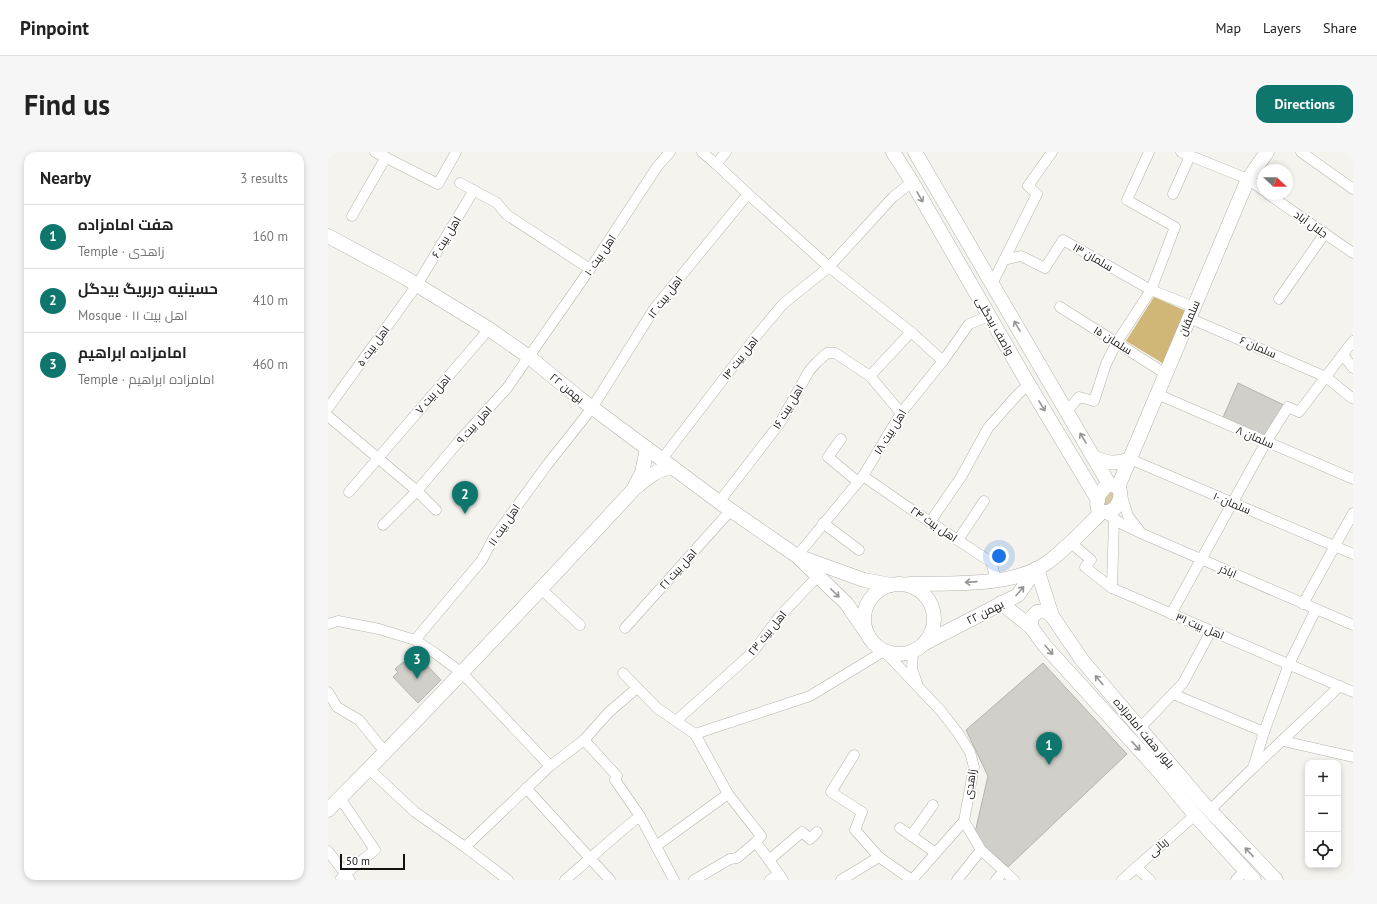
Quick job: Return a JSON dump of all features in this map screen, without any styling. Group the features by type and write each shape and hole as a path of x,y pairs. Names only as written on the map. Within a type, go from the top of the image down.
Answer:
{"street":[{"path":"375,152 438,184 456,152"},
{"name":"اهل بیت ۱۰","path":"529,357 590,269 657,167 670,152"},
{"path":"702,152 829,267 911,332 943,360"},
{"path":"716,164 726,152"},
{"name":"واصف بیدگلی","path":"892,152 912,182 1029,385 1105,511"},
{"path":"992,284 1037,194 1028,186 1052,152"},
{"path":"1067,411 1079,397 1094,401 1106,364 1117,342 1151,290 1175,227 1127,200 1149,152"},
{"name":"سلمقان","path":"1116,487 1166,374 1248,179 1267,152"},
{"path":"1301,152 1353,189"},
{"name":"واصف بیدگلی","path":"916,153 1094,457 1116,487"},
{"path":"1173,194 1186,154 1248,179 1257,186"},
{"path":"352,216 386,158"},
{"name":"اهل بیت ۱۴","path":"667,463 753,340 783,304 829,267 893,197 912,182"},
{"path":"460,183 497,204 507,215 590,269"},
{"name":"اهل بیت ۶","path":"417,285 474,190"},
{"name":"اهل بیت ۱۲","path":"592,408 654,310 748,194"},
{"name":"جلال آباد","path":"1277,200 1353,253"},
{"path":"938,228 953,217"},
{"path":"1279,299 1325,234"},
{"name":"۲۲ بهمن","path":"328,236 417,285 489,329 529,357 592,408 719,502 797,556 846,603 868,635"},
{"name":"سلمان ۱۳","path":"1004,260 1021,256 1045,268 1063,240 1192,312"},
{"name":"اهل بیت ۵","path":"328,408 417,285"},
{"name":"سلمان ۱۵","path":"1060,307 1166,374"},
{"name":"سلمان ۶","path":"1192,312 1326,377 1352,398"},
{"name":"اهل بیت ۱۸","path":"797,556 861,479 900,413 943,360 969,324 989,316"},
{"name":"اهل بیت ۷","path":"349,492 489,329"},
{"path":"870,376 911,332"},
{"path":"1171,614 1202,560 1232,502 1288,407 1299,412 1353,341"},
{"name":"اهل بیت ۱۶","path":"719,502 780,423 809,371 828,353 835,353 870,376 900,413"},
{"path":"1342,355 1353,368"},
{"name":"اهل بیت ۹","path":"383,525 417,491 507,388 529,357"},
{"path":"930,522 961,477 988,428 1018,394 1029,385"},
{"name":"سلمان ۸","path":"1157,394 1353,479"},
{"name":"اهل بیت ۱۱","path":"415,640 482,560 493,539 592,408"},
{"path":"328,416 417,491 436,510"},
{"name":"اهل بیت ۲۴","path":"841,439 828,457 991,562 996,579"},
{"path":"634,489 642,473 647,448"},
{"path":"1094,457 1111,463 1119,463 1130,458"},
{"name":"سلمان ۱۰","path":"1130,458 1353,554"},
{"path":"328,810 462,673 634,489 651,475 662,469 667,463"},
{"path":"1112,588 1105,511 1100,494 1104,487 1116,487"},
{"path":"1105,511 1110,512 1118,504 1121,497 1116,487"},
{"path":"1116,487 1128,516 1136,528 1143,534"},
{"path":"958,540 984,501"},
{"name":"اهل بیت ۲۱","path":"625,628 731,510"},
{"name":"۲۲ بهمن","path":"906,584 973,582 1024,574 1037,569 1048,562 1105,511"},
{"name":"اباذر","path":"1105,511 1143,534 1353,625"},
{"path":"1303,604 1353,513"},
{"path":"823,523 859,550"},
{"name":"اهل بیت ۳۱","path":"1070,542 1091,560 1085,567 1112,588 1353,692"},
{"name":"۲۲ بهمن","path":"797,556 864,580 891,585"},
{"name":"۲۲ بهمن","path":"925,643 1018,595 1037,569"},
{"name":"بلوار هفت امامزاده","path":"1037,569 1052,616 1082,660 1210,810 1272,879"},
{"name":"اهل بیت ۲۳","path":"677,720 753,652 779,617 818,576"},
{"path":"906,584 920,591 930,602 934,616 932,630 925,643 913,651 898,654 884,651 874,644 868,635 864,619 867,604 877,592 891,585 906,584"},
{"path":"542,589 580,625"},
{"name":"بلوار هفت امامزاده","path":"1001,603 1031,627 1045,646 1156,768 1245,877"},
{"path":"1253,768 1264,732 1289,664 1316,609"},
{"path":"1031,627 1031,618 1037,612 1045,611 1052,616"},
{"path":"328,624 338,621 380,629 415,640 462,673 550,766"},
{"path":"1140,728 1183,683 1211,631"},
{"path":"695,734 810,696 884,651"},
{"name":"زاهدی","path":"884,651 941,711 970,752 974,767 964,821"},
{"name":"زاهدی","path":"913,651 912,669 919,689"},
{"path":"622,673 657,708 677,720 695,734 728,794 761,836 738,858 730,859 694,880"},
{"path":"1210,810 1340,686"},
{"path":"465,846 550,766 584,740 609,712 637,688"},
{"path":"328,692 337,707 359,720 385,752"},
{"path":"1173,694 1264,732"},
{"path":"584,740 617,776 615,780 640,816 673,880"},
{"path":"1283,741 1353,757"},
{"path":"854,755 831,792 862,812 855,830 879,857 912,880 964,821 981,850 1014,880"},
{"path":"368,768 415,812 465,846 508,880"},
{"path":"526,788 610,880"},
{"path":"656,846 728,794"},
{"path":"328,851 345,878 375,850 340,798"},
{"path":"912,836 933,805"},
{"name":"ربانی","path":"1122,880 1194,815"},
{"path":"565,880 621,830 640,816"},
{"path":"900,828 936,853"},
{"path":"769,860 802,832 810,839 817,832"},
{"path":"756,842 769,860 778,878"},
{"path":"957,880 981,850"},
{"path":"841,880 879,857"},
{"path":"1136,867 1150,880"},
{"path":"996,880 1004,871"}],"shaded area":[{"path":"1154,297 1186,311 1164,364 1126,341"},
{"path":"1108,489 1115,489 1117,497 1109,509 1102,504"}],"building":[{"path":"1238,383 1288,407 1266,442 1221,422"},
{"path":"416,654 441,680 418,703 393,677 398,672 395,669 403,662 405,665"},
{"path":"1043,663 1127,754 1008,867 974,837 988,776 966,730"}],"place":[{"name":"حسینیه دربریگ بیدگل","path":"465,514"},
{"name":"امامزاده ابراهیم","path":"417,679"},
{"name":"هفت امامزاده","path":"1049,765"}]}
